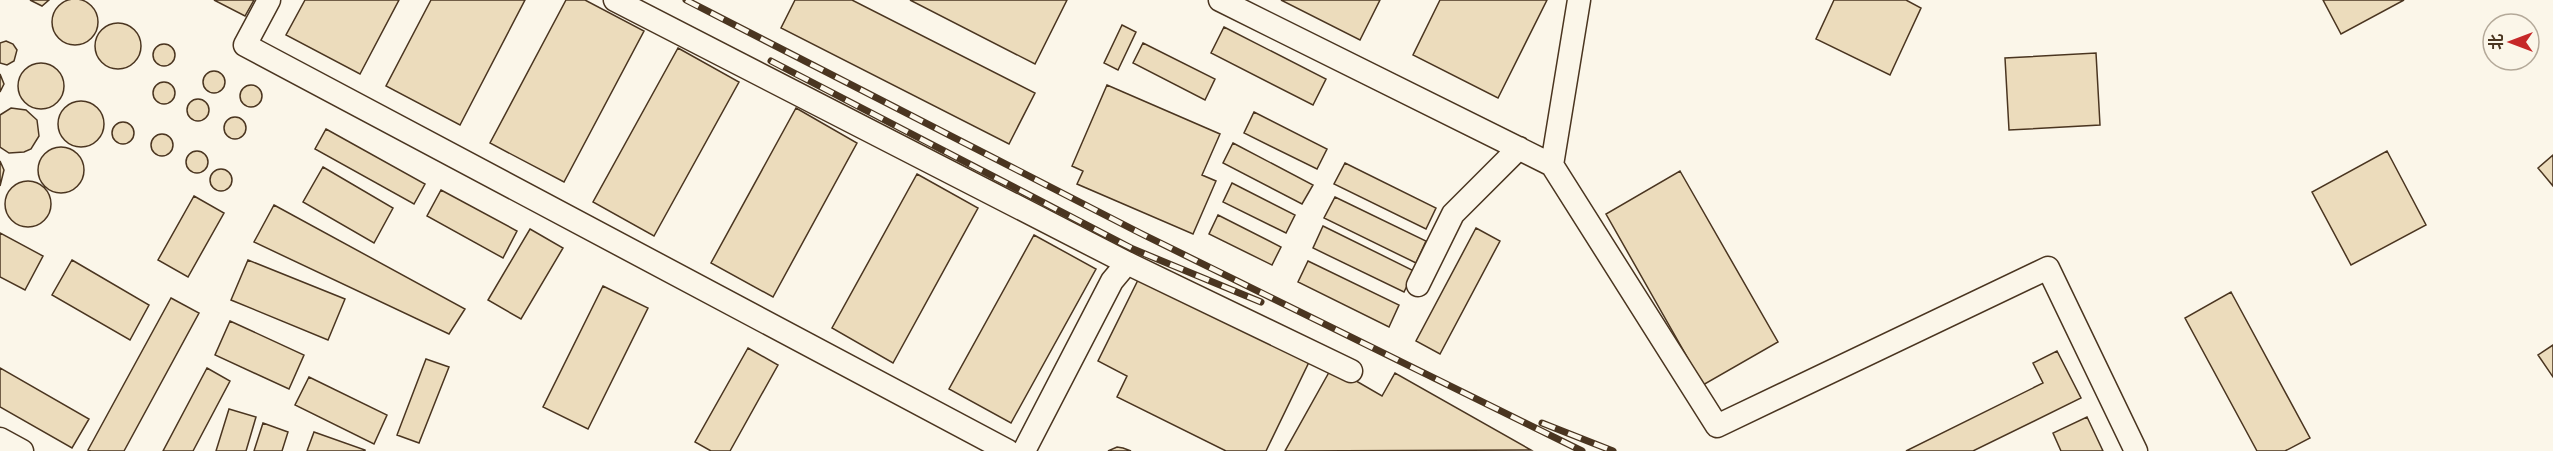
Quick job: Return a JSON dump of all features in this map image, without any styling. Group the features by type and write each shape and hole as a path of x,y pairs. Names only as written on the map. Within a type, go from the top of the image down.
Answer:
{"street":[{"path":"269,0 245,45 1008,451"},
{"path":"615,0 1127,263 1351,371"},
{"path":"1220,0 1552,165 1717,426 2048,268 2136,451"},
{"path":"1552,165 1579,0"},
{"path":"1418,285 1453,214 1519,148"},
{"path":"1024,451 1112,281 1127,263"},
{"path":"0,439 22,451"}],"building":[{"path":"75,-1 91,6 98,22 91,38 75,45 59,38 52,22 59,6"},
{"path":"30,0 49,0 42,6"},
{"path":"214,0 254,0 245,16"},
{"path":"305,0 399,0 360,74 286,35"},
{"path":"431,0 525,0 460,125 386,86"},
{"path":"566,0 585,0 644,31 564,182 490,143"},
{"path":"795,0 852,0 1035,93 1009,144 781,28"},
{"path":"910,0 1067,0 1035,64"},
{"path":"1281,0 1380,0 1360,40"},
{"path":"1440,0 1547,0 1498,98 1413,55"},
{"path":"1834,0 1906,0 1921,8 1890,75 1816,39"},
{"path":"2323,0 2404,0 2341,34"},
{"path":"118,23 134,30 141,46 134,62 118,69 102,62 95,46 102,30"},
{"path":"1122,25 1136,32 1118,70 1104,63"},
{"path":"1224,27 1326,79 1313,105 1211,53"},
{"path":"6,41 13,44 17,50 14,61 7,65 0,63 0,43"},
{"path":"1143,43 1215,79 1205,100 1133,63"},
{"path":"164,44 172,47 175,55 172,63 164,66 156,63 153,55 156,47"},
{"path":"678,48 739,82 654,236 593,202"},
{"path":"2096,53 2100,125 2009,130 2005,58"},
{"path":"41,63 57,70 64,86 57,102 41,109 25,102 18,86 25,70"},
{"path":"210,71 218,71 225,78 225,86 218,93 210,93 203,86 203,78"},
{"path":"0,74 4,84 0,92"},
{"path":"164,82 172,85 175,93 172,101 164,104 156,101 153,93 156,85"},
{"path":"247,85 255,85 262,92 262,100 255,107 247,107 240,100 240,92"},
{"path":"1107,85 1220,134 1202,175 1216,181 1193,234 1077,184 1083,171 1072,166"},
{"path":"198,99 206,102 209,110 206,118 198,121 190,118 187,110 190,102"},
{"path":"81,101 97,108 104,124 97,140 81,147 65,140 58,124 65,108"},
{"path":"11,108 26,110 37,120 39,136 31,149 24,152 9,153 0,147 0,115"},
{"path":"796,108 857,143 773,297 711,263"},
{"path":"1254,112 1327,149 1317,169 1244,133"},
{"path":"231,117 239,117 246,124 246,132 239,139 231,139 224,132 224,124"},
{"path":"119,122 127,122 134,129 134,137 127,144 119,144 112,137 112,129"},
{"path":"326,129 425,184 414,204 315,149"},
{"path":"162,134 170,137 173,145 170,153 162,156 154,153 151,145 154,137"},
{"path":"1233,143 1313,185 1302,204 1223,163"},
{"path":"61,147 77,154 84,170 77,186 61,193 45,186 38,170 45,154"},
{"path":"197,151 205,154 208,162 205,170 197,173 189,170 186,162 189,154"},
{"path":"2387,151 2426,225 2351,265 2312,192"},
{"path":"2553,155 2553,186 2538,168"},
{"path":"0,161 4,170 0,186"},
{"path":"1345,163 1436,208 1426,229 1334,184"},
{"path":"323,167 393,208 374,243 303,202"},
{"path":"217,169 225,169 232,176 232,184 225,191 217,191 210,184 210,176"},
{"path":"1680,171 1778,342 1703,385 1606,214"},
{"path":"917,174 978,208 893,363 832,328"},
{"path":"28,181 44,188 51,204 44,220 28,227 12,220 5,204 12,188"},
{"path":"1232,183 1295,215 1286,233 1223,202"},
{"path":"441,190 517,231 503,258 427,216"},
{"path":"194,196 224,213 188,277 158,260"},
{"path":"1335,197 1426,241 1416,263 1324,218"},
{"path":"274,205 465,309 449,334 254,242"},
{"path":"1218,215 1281,247 1272,265 1209,234"},
{"path":"1323,226 1414,271 1404,292 1313,248"},
{"path":"1476,228 1500,241 1440,354 1416,341"},
{"path":"530,229 563,248 521,319 488,300"},
{"path":"0,233 43,256 25,290 0,277"},
{"path":"1034,235 1096,269 1011,423 949,389"},
{"path":"72,260 149,305 130,340 52,295"},
{"path":"248,260 345,299 328,340 231,300"},
{"path":"1308,261 1399,305 1389,327 1298,282"},
{"path":"1140,276 1310,360 1266,451 1226,451 1117,397 1127,376 1098,361"},
{"path":"603,286 648,308 588,429 543,407"},
{"path":"2231,292 2310,438 2285,451 2257,451 2185,318"},
{"path":"171,298 199,313 124,451 88,450"},
{"path":"230,321 304,355 289,389 215,355"},
{"path":"2553,345 2553,377 2538,355"},
{"path":"748,348 778,365 730,451 711,451 695,442"},
{"path":"2057,351 2081,398 1973,451 1906,451 2043,383 2033,363"},
{"path":"426,359 449,367 419,443 397,435"},
{"path":"1332,367 1382,396 1395,373 1531,450 1285,451"},
{"path":"0,368 89,419 72,448 0,407"},
{"path":"207,368 230,381 193,451 163,451"},
{"path":"309,377 387,415 374,444 295,405"},
{"path":"229,409 256,417 246,451 216,451"},
{"path":"2087,417 2103,451 2061,451 2053,433"},
{"path":"263,423 288,432 282,451 254,451"},
{"path":"314,432 365,450 365,451 307,451"},
{"path":"1117,447 1123,448 1131,451 1108,451"}],"railway":[{"path":"686,0 1140,233 1582,451"},
{"path":"771,61 1133,249 1261,302"},
{"path":"1542,423 1613,451"}]}
